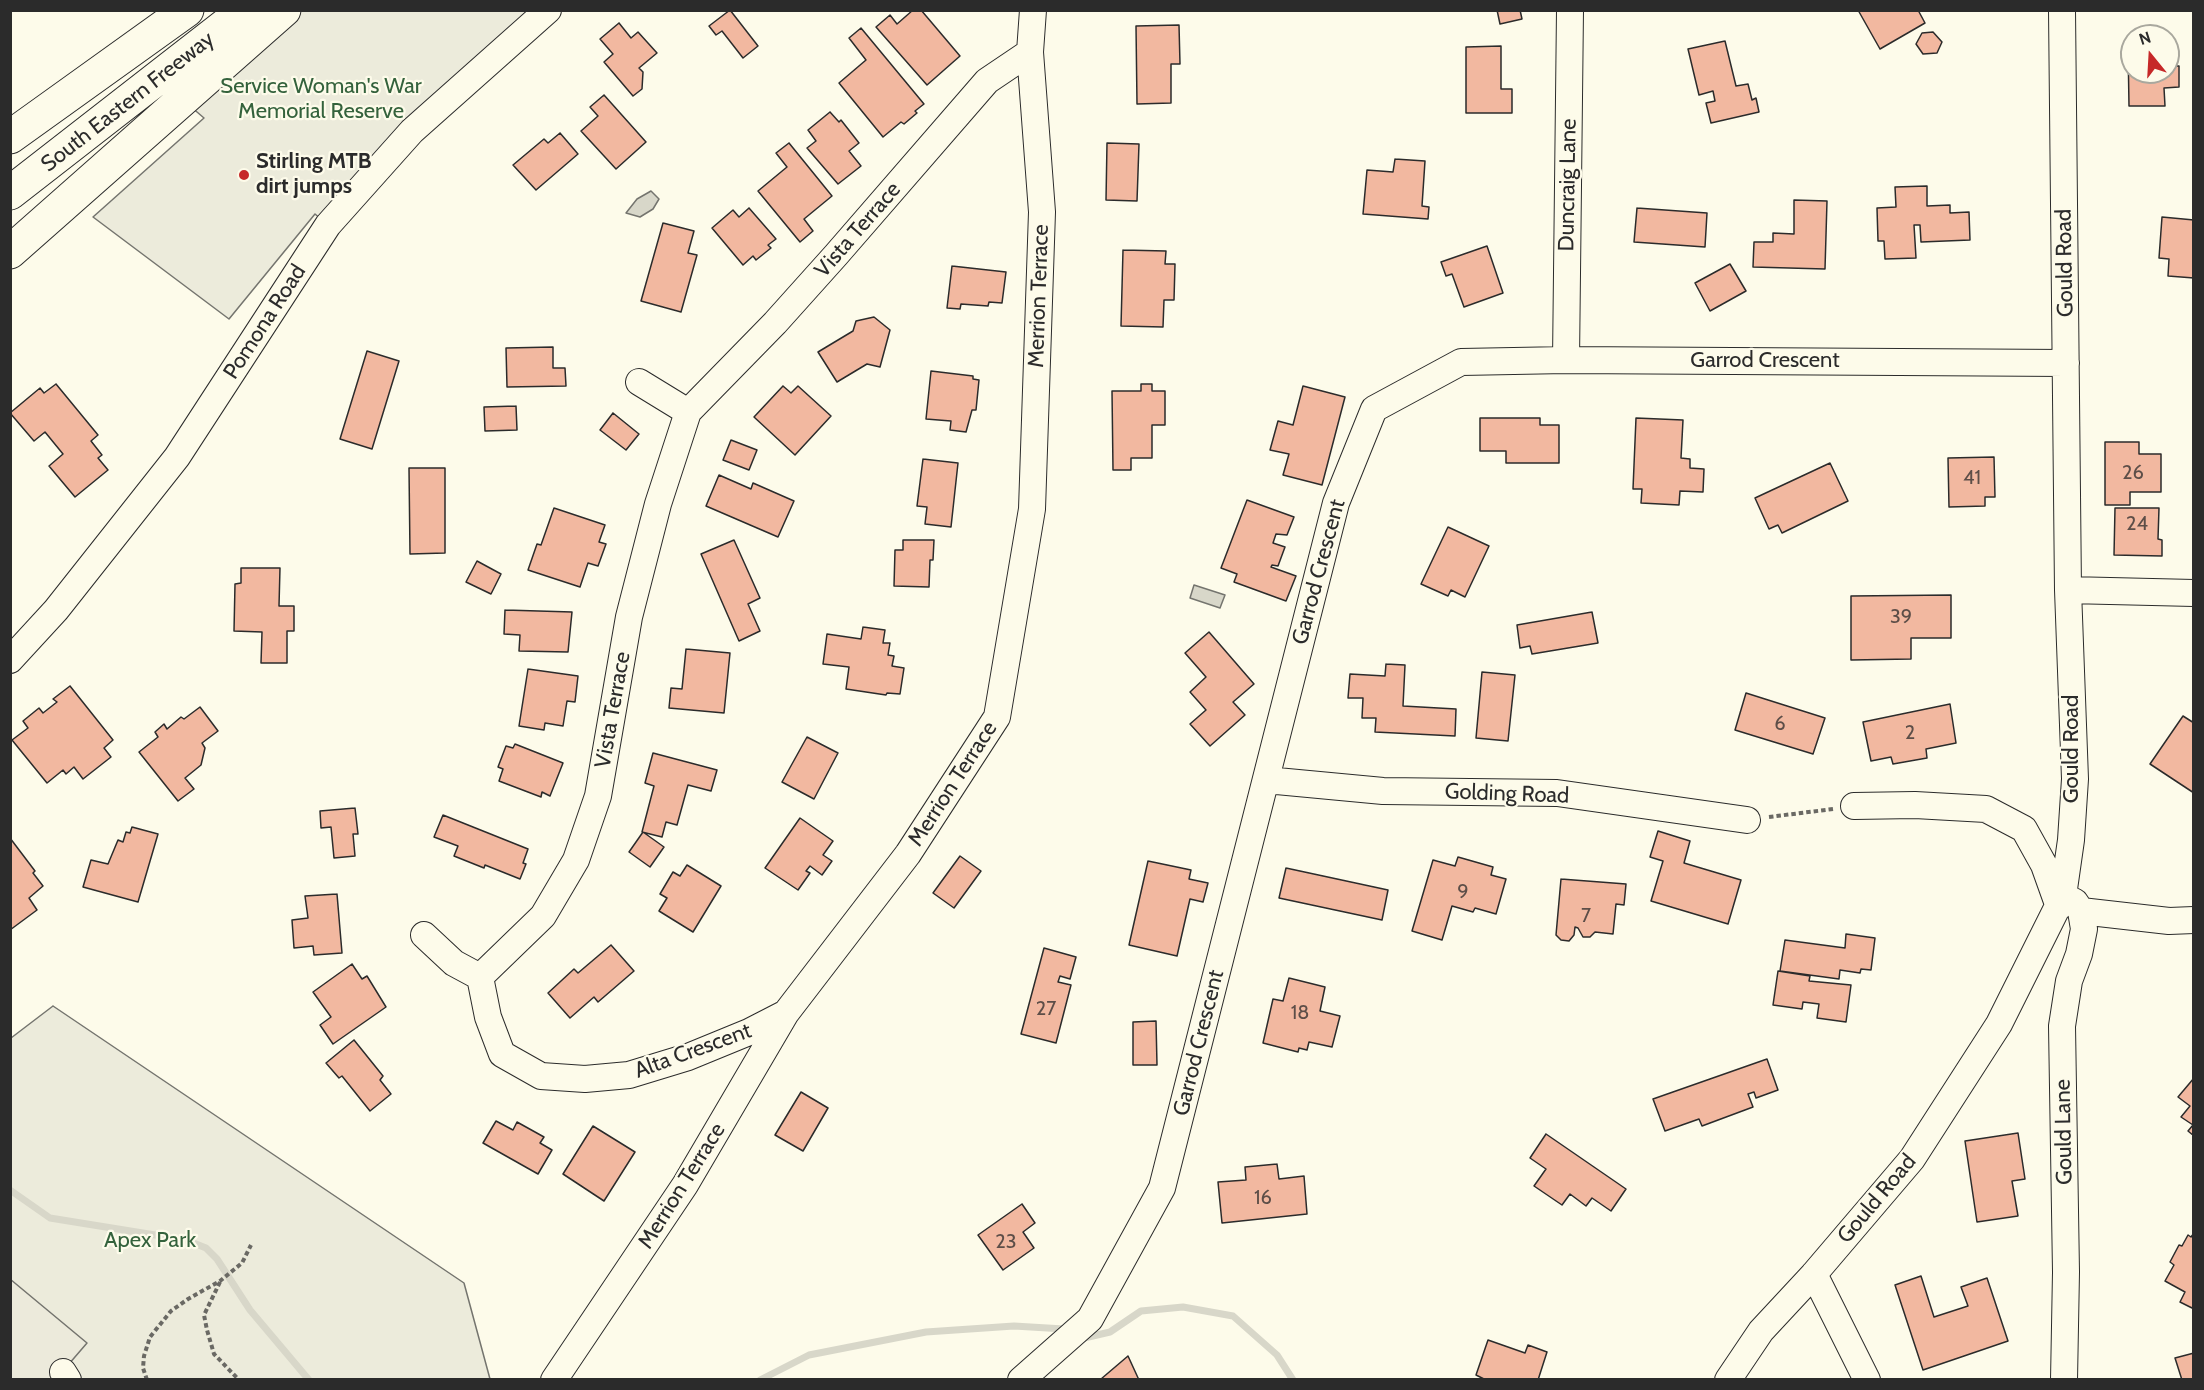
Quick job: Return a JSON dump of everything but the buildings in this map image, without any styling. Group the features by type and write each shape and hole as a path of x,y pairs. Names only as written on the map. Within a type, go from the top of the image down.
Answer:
{"highway":[{"name":"South Eastern Freeway","path":"10,138 187,10"},
{"name":"South Eastern Freeway","path":"10,193 245,10"},
{"path":"10,252 284,10"}],"street":[{"name":"Pomona Road","path":"10,660 56,610 177,457 328,225 412,131 548,10"},
{"name":"Merrion Terrace","path":"554,1380 685,1185 786,1013 908,854 997,717 1032,509 1042,212 1030,52 1033,10"},
{"name":"Duncraig Lane","path":"1566,360 1570,10"},
{"name":"Gould Road","path":"1728,1380 1761,1331 1814,1274 1912,1159 1999,1024 2068,905 2075,779 2068,590 2062,10"},
{"name":"Vista Terrace","path":"480,977 543,916 576,860 598,796 628,617 658,504 688,412 775,323 987,81 1030,52"},
{"name":"Garrod Crescent","path":"1022,1380 1090,1319 1162,1188 1336,503 1374,409 1461,362 1566,360 2066,363"},
{"path":"639,382 688,412"},
{"path":"2068,590 2193,593"},
{"name":"Golding Road","path":"1266,780 1383,791 1557,793 1747,820"},
{"path":"1854,806 1915,805 1986,809 2024,829 2068,905 2169,921 2193,920"},
{"name":"Gould Lane","path":"2064,1380 2066,1272 2062,1026 2069,981 2079,954 2084,929 2068,905"},
{"path":"424,935 454,963 480,977"},
{"name":"Alta Crescent","path":"480,977 488,1017 502,1054 541,1076 585,1079 629,1075 688,1057 749,1032 786,1013"},
{"path":"1814,1274 1868,1380"}],"path":[{"path":"1747,820 1854,806"},
{"path":"147,1380 143,1368 150,1337 171,1311 220,1281 242,1263 251,1245"},
{"path":"220,1281 204,1315 214,1354 238,1380"}],"green space":[{"name":"Service Woman's War Memorial Reserve","path":"284,11 548,11 328,225 315,214 229,319 93,217 204,118 183,100"},
{"name":"Apex Park","path":"53,1006 464,1283 490,1379 11,1380 11,1038"}],"shaded area":[{"path":"651,191 659,199 653,209 640,217 626,213 637,199"},
{"path":"1194,585 1225,595 1220,608 1190,598"},
{"path":"10,1279 87,1343 56,1379 11,1379"}],"waterway":[{"path":"10,1190 50,1218 186,1240 206,1248 217,1259 250,1310 309,1380"},
{"path":"1080,1339 1110,1332 1141,1311 1183,1307 1233,1316 1277,1355 1293,1380"},
{"path":"760,1380 809,1355 926,1332 1014,1326 1064,1329"}],"place":[{"name":"Stirling MTB dirt jumps","path":"244,175"}]}
